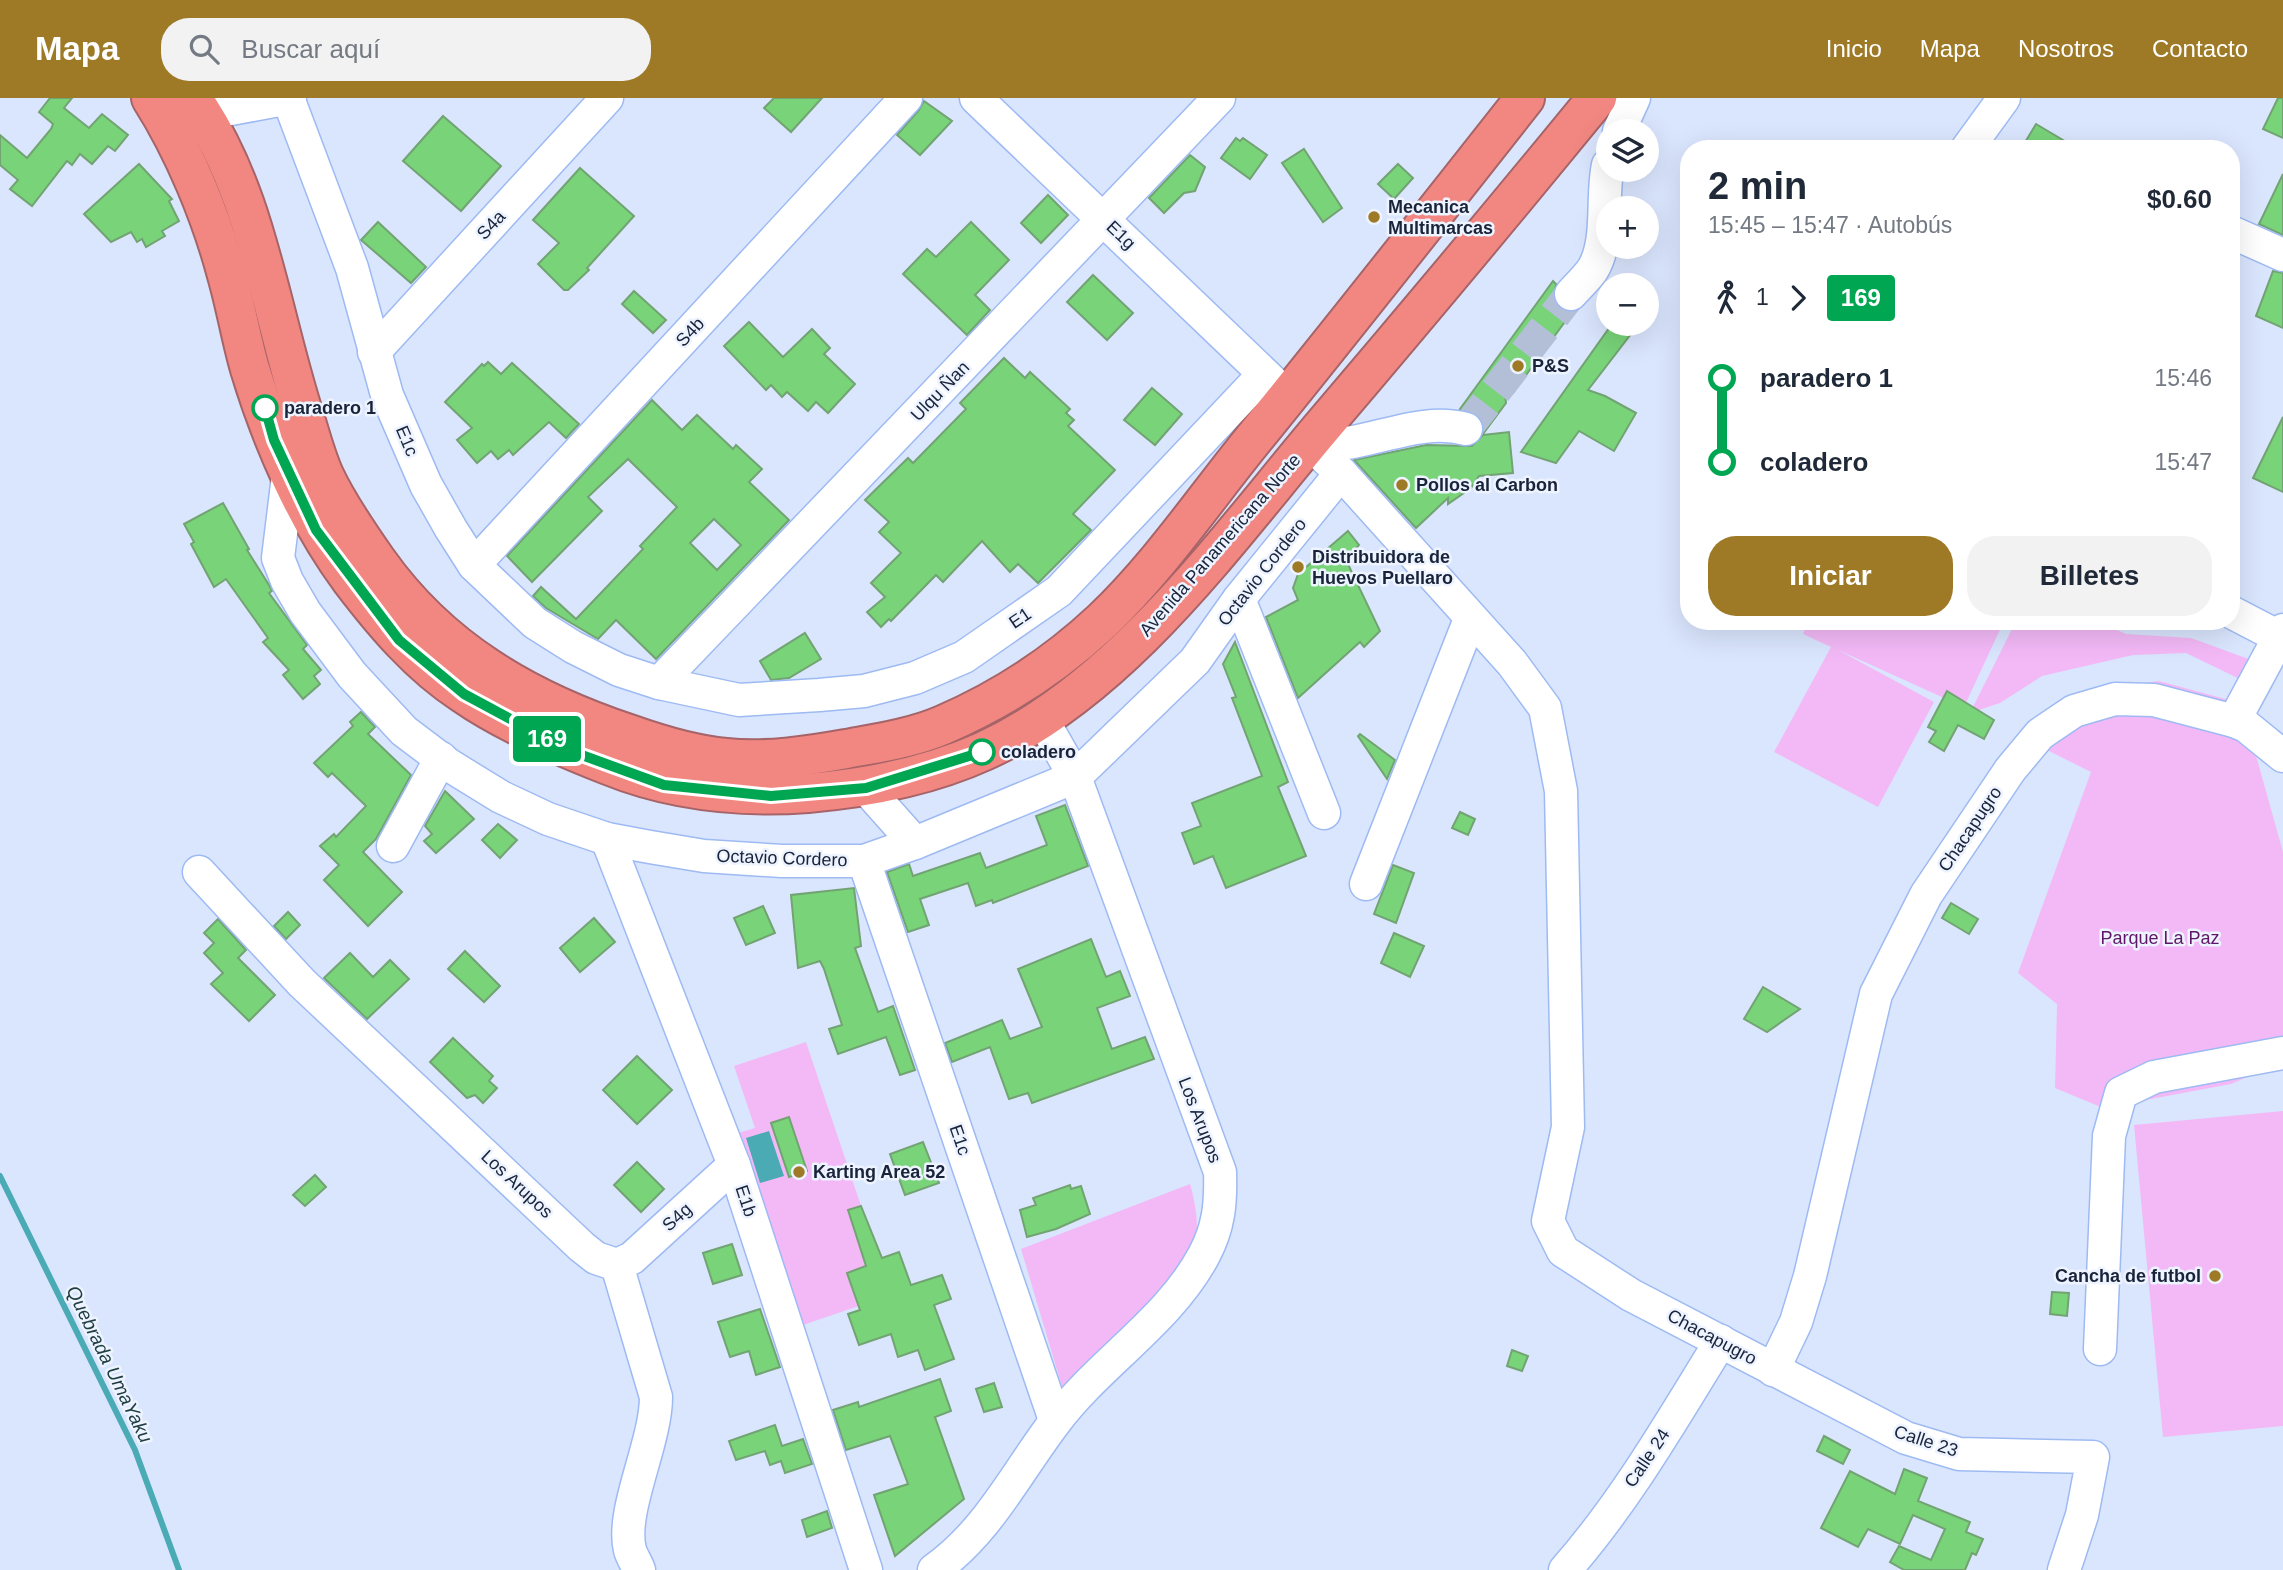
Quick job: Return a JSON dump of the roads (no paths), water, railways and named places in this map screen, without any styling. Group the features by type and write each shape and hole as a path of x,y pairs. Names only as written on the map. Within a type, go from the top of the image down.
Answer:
{"highway":[{"name":"Avenida Panamericana Norte","path":"151,98 196,190 227,273 252,375 274,440 316,530 399,640 464,694 568,750 664,785 771,796 866,788 982,752 1042,719 1080,692 1151,627 1413,323 1526,180 1597,98"},
{"path":"198,106 220,143 247,209 282,346 323,473 350,522 381,566 443,632 486,668 518,689 589,721 664,746 729,758 807,756 941,726 1046,667 1103,620 1277,386 1525,98"}],"street":[{"name":"E1c","path":"289,98 352,268 387,395 426,485 474,565 535,623 573,648 619,670 659,683"},
{"path":"198,106 289,98"},
{"name":"S4a","path":"374,352 607,98"},
{"name":"S4b","path":"474,565 906,98"},
{"name":"E1g","path":"976,98 1277,386"},
{"name":"Ulqu Ñan","path":"659,683 1219,98"},
{"path":"1624,119 1634,98"},
{"path":"1974,140 2004,98"},
{"path":"1571,294 1594,267 1602,238 1604,182"},
{"path":"2240,236 2283,256"},
{"name":"E1","path":"659,683 739,700 807,696 864,691 915,678 964,657 1059,591 1277,386"},
{"path":"1308,443 1350,443 1398,430 1448,424 1466,429"},
{"name":"Chacapugro","path":"1308,443 1341,473 1511,663 1545,708 1560,791 1568,1127 1548,1221 1563,1251 1631,1295 1773,1370 1783,1354 1796,1322 1810,1276 1876,994 1895,951 1926,895 2010,770 2040,734 2074,711 2115,699 2154,701 2234,721"},
{"name":"Octavio Cordero","path":"289,468 278,558 287,580 304,612 352,675 404,731 501,797 548,819 607,839 704,856 782,860 864,860 915,843 1075,777 1195,662 1239,599 1341,473"},
{"path":"1239,599 1324,813"},
{"path":"2240,616 2282,635 2234,721 2283,756"},
{"path":"1366,884 1470,619"},
{"name":"Los Arupos","path":"934,1570 953,1557 1006,1496 1055,1420 1176,1294 1204,1255 1221,1212 1220,1172 1075,777 1042,719"},
{"path":"393,846 441,758"},
{"path":"866,788 915,843"},
{"name":"E1b","path":"607,839 734,1165 866,1570"},
{"name":"E1c","path":"864,860 1055,1420"},
{"name":"Los Arupos","path":"199,872 312,992 583,1247 596,1258 617,1265"},
{"path":"2100,1349 2109,1136 2121,1093 2154,1077 2283,1053"},
{"name":"S4g","path":"617,1265 632,1258 734,1165"},
{"path":"617,1265 656,1397 656,1418 628,1526 630,1551 639,1570"},
{"name":"Calle 24","path":"1565,1570 1586,1547 1669,1425 1721,1341"},
{"name":"Calle 23","path":"1773,1370 1906,1438 1959,1454 2093,1457 2081,1515 2064,1570"}],"waterway":[{"name":"Quebrada UmaYaku","path":"0,1176 135,1450 179,1570"}],"tunnel":[{"path":"1466,429 1571,294"}],"place":[{"name":"Mecanica Multimarcas","path":"1374,217"},
{"name":"P&S","path":"1518,366"},
{"name":"paradero 1","path":"265,408"},
{"name":"Pollos al Carbon","path":"1402,485"},
{"name":"Distribuidora de Huevos Puellaro","path":"1298,567"},
{"name":"coladero","path":"982,752"},
{"name":"Karting Area 52","path":"799,1172"},
{"name":"Cancha de futbol","path":"2215,1276"}],"park label":[{"name":"Parque La Paz","path":"2160,938"}]}
